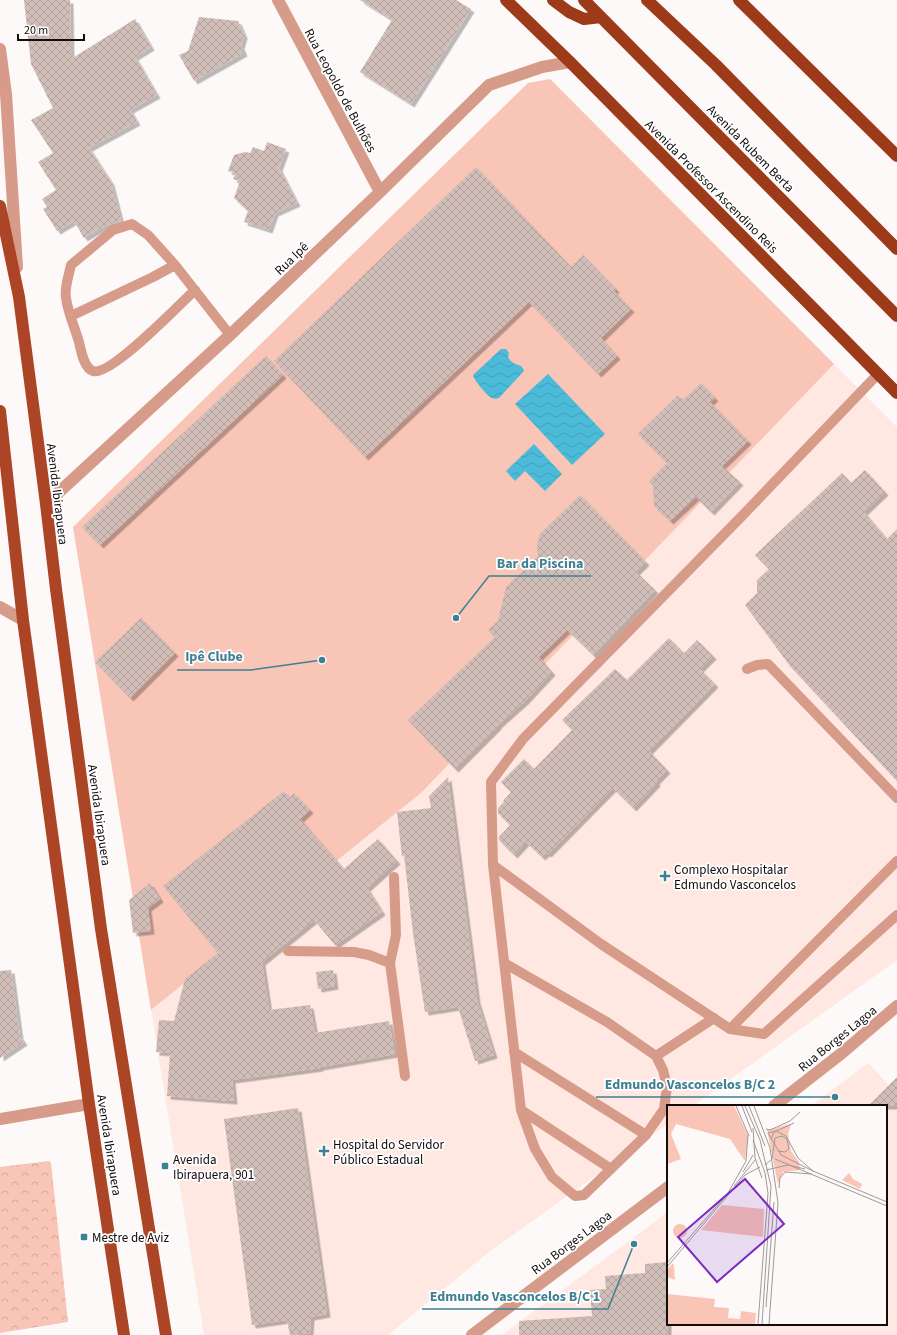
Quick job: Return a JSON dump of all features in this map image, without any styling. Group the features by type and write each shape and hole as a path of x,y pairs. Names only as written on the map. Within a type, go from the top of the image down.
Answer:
{"highway":[{"name":"Avenida Professor Ascendino Reis","path":"506,0 570,62 897,393"},
{"path":"553,0 569,12 584,18 601,17"},
{"name":"Avenida Rubem Berta","path":"584,0 897,316"},
{"path":"647,0 716,65 897,249"},
{"path":"739,0 897,156"}],"main road":[{"name":"Avenida Ibirapuera","path":"0,206 19,297 101,929 166,1335"},
{"name":"Avenida Ibirapuera","path":"0,411 5,496 89,1104 124,1335"}],"street":[{"name":"Rua Leopoldo de Bulhões","path":"278,0 380,192"},
{"path":"0,49 6,94 19,297"},
{"name":"Rua Ipê","path":"46,504 230,335 380,192 488,85 542,66 570,62"},
{"path":"0,607 23,620"},
{"name":"Rua Borges Lagoa","path":"775,1105 842,1053 897,1006"},
{"path":"0,1119 89,1104"},
{"name":"Rua Borges Lagoa","path":"472,1335 667,1188"}],"lane":[{"path":"195,290 141,342 115,363 100,372 93,371 88,367 83,356 65,297 71,265 113,230 132,224 148,235 175,265 195,290 230,335"},
{"path":"71,316 175,265"},
{"path":"504,963 607,1022 656,1056 663,1070 667,1086 664,1110 646,1135 584,1195 575,1196 552,1178 535,1149 520,1110 492,865 491,782 523,739 741,517 878,374"},
{"path":"747,669 757,665 768,664 897,798"},
{"path":"730,1029 897,861"},
{"path":"492,865 601,944 730,1029 764,1034 897,915"},
{"path":"394,877 396,935 390,963 405,1076"},
{"path":"288,951 354,952 369,955 390,963"},
{"path":"656,1056 714,1018"},
{"path":"514,1052 646,1135"},
{"path":"520,1110 611,1169"}],"shaded area":[{"name":"Complexo Hospitalar Edmundo Vasconcelos","path":"834,364 897,427 897,960 694,1105 667,1105 667,1125 489,1252 388,1335 204,1335 151,1010 421,793"},
{"path":"868,1063 897,1094 897,1335 502,1335 667,1213 667,1325 887,1325 887,1105 812,1105"}],"green space":[{"path":"550,79 834,364 421,793 151,1010 73,527 528,83"},
{"path":"49,1161 51,1163 68,1322 0,1333 0,1167"}],"water":[{"path":"501,349 506,349 509,353 508,357 510,360 522,367 524,371 499,398 495,399 490,397 484,391 473,375"},
{"path":"548,374 605,434 572,465 515,404"},
{"path":"534,444 562,474 545,491 525,471 515,481 506,471"}],"building":[{"path":"24,0 70,0 71,59 135,19 151,47 135,57 157,95 130,110 137,122 89,148 111,182 121,221 106,225 84,238 74,221 57,231 43,209 47,207 42,199 56,190 38,162 53,153 31,120 53,108 31,64"},
{"path":"360,0 456,0 471,9 411,104 360,72 392,20"},
{"path":"199,17 238,21 244,35 241,46 244,53 194,81 179,55 188,51"},
{"path":"267,142 286,149 279,168 297,203 275,213 269,230 244,222 248,211 234,198 240,181 233,179 236,173 228,171 234,155 245,152 250,153 253,147 264,151"},
{"path":"476,167 571,267 583,255 616,289 614,291 631,309 601,338 617,356 598,374 529,302 365,457 274,361"},
{"path":"266,356 283,375 100,545 82,527"},
{"path":"701,383 715,398 710,402 748,441 722,466 740,482 711,512 696,497 670,521 654,506 653,485 649,481 667,463 638,434 678,395 683,400"},
{"path":"865,470 885,492 864,512 887,539 897,529 897,781 790,666 745,605 757,593 757,580 769,569 755,555 842,473 851,483"},
{"path":"580,495 646,562 636,572 655,590 593,655 567,630 539,657 552,672 525,701 498,725 455,769 408,720 495,637 488,630 498,621 506,587 538,556 537,546 540,534"},
{"path":"141,618 175,653 130,698 95,662"},
{"path":"669,638 684,653 697,640 713,656 700,669 715,684 649,751 667,770 656,781 657,783 633,808 613,788 548,854 546,853 542,857 526,842 514,855 499,840 499,837 510,825 498,813 498,808 511,792 501,782 524,759 534,769 572,730 562,720 615,669 627,680"},
{"path":"448,777 477,1000 494,1055 475,1061 458,1007 425,1012 413,933 404,855 402,857 397,812 431,808 429,796"},
{"path":"284,791 289,798 294,793 310,810 300,819 344,869 378,839 397,861 367,888 382,912 335,945 314,920 262,962 269,1010 310,1005 315,1033 389,1021 395,1054 320,1068 232,1080 234,1101 167,1096 170,1053 156,1052 159,1020 174,1021 185,979 218,953 163,886"},
{"path":"150,883 160,899 148,908 151,931 133,933 129,900"},
{"path":"11,970 20,1036 24,1042 0,1058 0,971"},
{"path":"333,970 335,986 318,989 316,972"},
{"path":"897,1077 897,1106 869,1105"},
{"path":"298,1108 327,1314 311,1317 310,1333 290,1335 287,1320 252,1325 224,1119"},
{"path":"667,1262 668,1335 519,1335 519,1321 592,1316 590,1290 606,1289 605,1276 645,1273 645,1264"}],"place":[{"name":"Bar da Piscina","path":"456,618"},
{"name":"Ipê Clube","path":"322,660"},
{"name":"Complexo Hospitalar Edmundo Vasconcelos","path":"665,876"},
{"name":"Edmundo Vasconcelos B/C 2","path":"835,1097"},
{"name":"Hospital do Servidor Público Estadual","path":"324,1151"},
{"name":"Avenida Ibirapuera, 901","path":"165,1166"},
{"name":"Mestre de Aviz","path":"84,1237"},
{"name":"Edmundo Vasconcelos B/C 1","path":"634,1244"}]}
